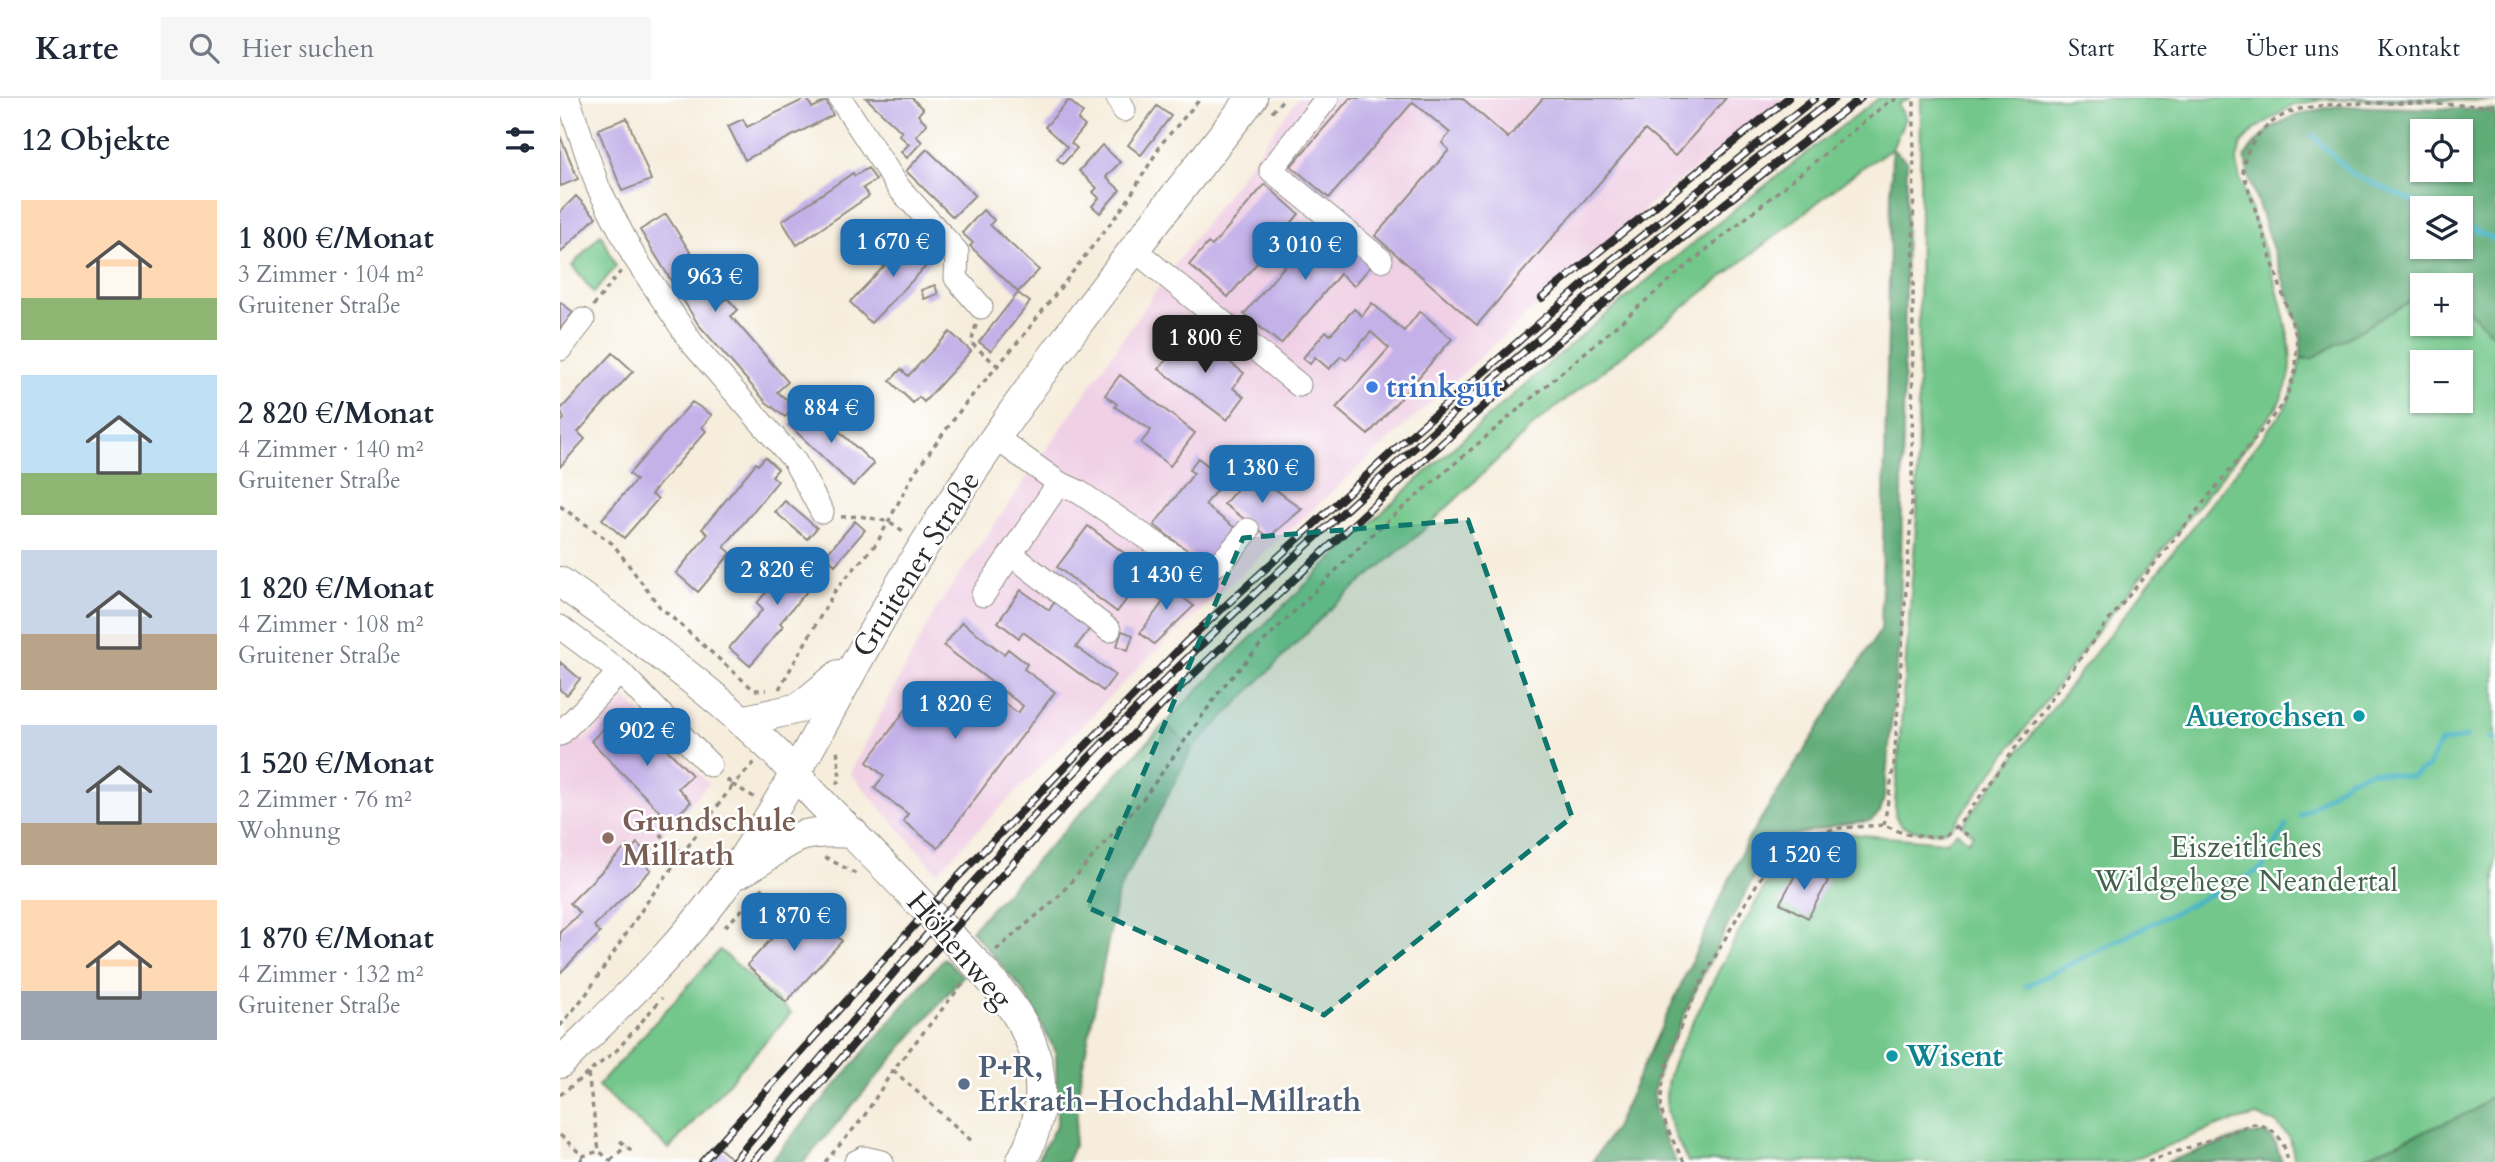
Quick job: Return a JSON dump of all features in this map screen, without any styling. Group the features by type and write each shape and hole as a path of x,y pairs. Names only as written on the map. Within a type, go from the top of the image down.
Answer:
{"main road":[{"name":"Gruitener Straße","path":"560,1063 654,971 730,878 794,774 852,666 924,546 996,439 1135,250 1260,108"},
{"name":"Höhenweg","path":"560,582 741,721 853,833 977,966 1018,1017 1030,1041 1040,1073 1040,1105 1034,1137 1021,1162"},
{"path":"741,721 783,701 799,708 852,666"},
{"path":"730,878 800,834 815,831 853,833"}],"street":[{"path":"568,98 598,187 633,256 692,343 794,460 822,512"},
{"path":"840,98 899,188 957,252 956,278 981,307"},
{"path":"1327,98 1271,170 1381,260"},
{"path":"1135,250 1299,385"},
{"path":"560,349 583,320"},
{"path":"996,439 1059,483 1079,492 1192,568 1203,570 1216,567 1248,530"},
{"path":"983,595 1059,483"},
{"path":"1011,554 1109,630"},
{"path":"560,627 589,646 620,672 710,765"},
{"path":"560,734 620,672"},
{"path":"856,1162 864,1158 882,1162"}],"path":[{"path":"560,506 613,544 659,606 754,690 783,701 836,589 877,543 914,473 965,404 999,367 1126,202 1162,143 1201,98"},
{"path":"1260,108 1284,98"},
{"path":"825,1162 863,1118 893,1070 977,966 1056,899 1144,798 1222,688 1263,642 1379,528 1683,269 1887,103 1899,98"},
{"path":"1884,825 1894,764 1912,502 1914,98"},
{"path":"1684,1162 1662,1112 1664,1074 1700,989 1772,858 1787,841 1839,828 1884,825 1905,834 1929,837 1944,836 1956,827 2098,634 2273,416 2292,386 2298,355 2294,323 2243,172 2244,159 2253,140 2272,124 2298,110 2337,104 2495,106"},
{"path":"583,320 633,256"},
{"path":"971,343 999,367"},
{"path":"822,512 849,519 860,516 890,522"},
{"path":"837,748 843,737"},
{"path":"560,1026 587,993 733,785 710,765"},
{"path":"1956,827 1969,836"},
{"path":"660,835 683,854"},
{"path":"893,1070 974,1143"},
{"path":"588,1074 599,1151 611,1161 626,1146"},
{"path":"2148,1162 2254,1124 2270,1126 2278,1134 2288,1162"},
{"path":"560,1135 583,1156"},
{"path":"620,1141 633,1152"},
{"path":"580,1162 583,1156 599,1151"}],"highlighted area":[{"path":"1468,520 1572,817 1324,1015 1087,907 1243,538"}],"shaded area":[{"path":"1298,98 1785,98 1650,204 1145,661 937,872 850,773 936,609 1165,278"},
{"name":"Grundschule Millrath","path":"627,699 709,784 653,842 651,870 594,926 600,933 560,973 560,747 574,733 583,741"}],"green space":[{"path":"1879,98 1910,98 1898,104 1905,118 1892,149 1860,169 1535,424 1418,535 1331,608 1192,749 1165,723 1334,557 1510,397 1692,244"},
{"path":"1921,98 2495,98 2495,101 2324,99 2292,106 2255,129 2241,144 2237,160 2239,175 2279,295 2289,343 2291,370 2282,397 2277,407 2099,629 1951,828 1932,832 1900,825 1895,815 1917,515"},
{"path":"2338,106 2495,110 2495,336 2473,315 2473,273 2410,273 2410,301 2311,359 2301,358 2301,333 2248,175 2245,157 2263,135 2274,127 2310,111"},
{"path":"1892,149 1907,161 1900,634 1884,798 1880,812 1870,821 1842,824 1774,840 1711,959 1657,1075 1655,1110 1676,1162 1592,1162 1615,1128 1747,841 1881,629"},
{"path":"601,234 616,266 594,293 572,266"},
{"name":"Eiszeitliches Wildgehege Neandertal","path":"2410,301 2410,336 2473,336 2473,315 2495,336 2495,1093 2473,1111 2353,1162 2295,1162 2290,1138 2276,1123 2257,1116 2220,1125 2126,1162 1688,1162 1668,1114 1666,1097 1671,1068 1727,954 1790,844 1828,832 1946,842 1957,832 1968,841 1973,834 1962,825 2284,409 2292,393 2301,358 2311,359"},
{"path":"1165,723 1192,749 1118,893 1081,1074 1074,1146 1067,1162 1036,1162 1057,1124 1056,1052 1022,989 971,930"},
{"path":"720,950 791,1013 669,1149 598,1086"},
{"path":"944,958 963,976 804,1162 770,1162"},
{"path":"2495,1093 2495,1162 2353,1162 2473,1111"},
{"path":"2249,1134 2267,1134 2276,1144 2282,1162 2166,1162"}],"building":[{"path":"807,98 812,108 826,101 833,115 745,160 728,126 743,119 747,127"},
{"path":"866,98 912,98 923,109 918,115 927,124 916,136 922,142 907,158 901,152 909,144 899,135 902,132"},
{"path":"1350,98 1462,98 1508,138 1543,98 1726,98 1675,156 1645,130 1477,325 1375,236 1449,150 1442,143 1450,133 1413,102 1329,198 1291,166"},
{"path":"1069,100 1083,113 1078,120 1085,126 1071,143 1077,148 1063,164 1057,159 1067,147 1045,127"},
{"path":"1157,106 1171,116 1141,155 1128,145"},
{"path":"627,118 651,180 622,191 598,129"},
{"path":"560,136 578,179 561,186 560,183"},
{"path":"1102,145 1120,162 1106,177 1120,190 1100,213 1092,206 1099,198 1093,192 1097,188 1079,171"},
{"path":"927,149 975,195 953,217 906,171"},
{"path":"868,168 876,180 863,188 869,196 797,245 782,221 853,173 855,176"},
{"path":"1265,184 1299,214 1228,297 1189,265 1208,243 1212,246"},
{"path":"576,196 596,217 560,253 560,212"},
{"path":"983,210 994,220 990,225 1039,270 1018,292 970,246 973,243 962,233"},
{"path":"666,214 713,288 709,290 719,305 727,298 738,310 731,316 788,382 777,392 796,406 785,417 766,402 698,324 640,230"},
{"path":"1321,223 1372,265 1354,286 1340,274 1281,344 1244,314"},
{"path":"921,239 937,255 871,323 850,302 909,240 915,246"},
{"path":"935,285 938,294 924,299 921,290"},
{"path":"1018,293 1030,302 991,351 979,342"},
{"path":"560,302 573,312 560,330"},
{"path":"1372,303 1404,331 1420,311 1452,339 1368,435 1336,408 1389,348 1371,332 1346,360 1341,356 1329,369 1315,357 1310,364 1303,358 1326,331 1330,335 1354,309 1362,316"},
{"path":"1188,331 1244,373 1233,388 1244,397 1227,420 1159,369"},
{"path":"950,332 971,351 924,402 919,397 913,403 890,381 901,369 908,376"},
{"path":"613,353 633,371 578,432 585,439 560,467 560,423 564,419 560,410"},
{"path":"1120,375 1195,433 1170,466 1141,443 1151,430 1115,407 1117,404 1105,395"},
{"path":"692,402 712,415 702,427 706,431 651,494 658,499 624,538 602,519 636,480 629,474"},
{"path":"809,403 874,464 853,486 789,425"},
{"path":"765,457 778,469 772,476 778,481 724,547 731,553 698,592 676,573 708,534 702,529 756,463 758,465"},
{"path":"1198,458 1225,479 1205,505 1235,528 1206,565 1154,525 1194,473 1189,470"},
{"path":"1252,472 1302,509 1269,537 1224,504"},
{"path":"785,501 817,528 807,539 775,512"},
{"path":"855,521 865,530 835,565 825,556"},
{"path":"1088,526 1148,571 1117,612 1057,567"},
{"path":"801,551 824,571 780,623 783,626 750,666 729,648 763,609 757,603"},
{"path":"1160,580 1194,606 1154,644 1140,633 1163,602 1151,592"},
{"path":"1021,590 1049,610 1058,597 1094,623 1076,647 1115,675 1103,691 1023,632 1019,638 998,622"},
{"path":"962,622 1004,654 1008,649 1027,664 1024,669 1055,692 938,848 903,821 908,814 874,788 884,776 867,762 915,697 924,704 933,691 942,698 947,691 989,723 1004,703 1018,713 1023,706 944,646"},
{"path":"1122,631 1133,635 1128,650 1117,646"},
{"path":"560,662 580,679 567,695 560,690"},
{"path":"611,721 630,741 645,727 692,775 678,788 691,802 670,822 591,741"},
{"path":"637,843 647,854 641,860 651,870 594,926 600,933 560,973 560,932 580,913 570,903 627,846 631,850"},
{"path":"1800,866 1828,881 1808,918 1780,903"},
{"path":"803,905 842,941 786,1002 747,965"},
{"path":"719,1148 731,1158 727,1162 707,1162"}],"waterway":[{"path":"2312,135 2352,174 2410,200"},
{"path":"2473,229 2495,240"},
{"path":"2300,816 2350,779 2371,771 2410,777 2428,767 2440,743 2466,737"},
{"path":"2489,739 2495,739"},
{"path":"2026,986 2262,869 2286,826"}],"railway":[{"path":"1542,298 1788,98"},
{"path":"702,1162 955,880 1186,642 1401,444 1608,263 1815,98"},
{"path":"733,1162 985,870 1090,756 1222,624 1384,475 1556,324 1694,209 1835,98"},
{"path":"753,1162 997,881 1098,771 1191,676 1449,437 1583,320 1720,207 1861,98"}],"place":[{"name":"trinkgut","path":"1372,387"},
{"name":"Auerochsen","path":"2359,716"},
{"name":"Grundschule Millrath","path":"608,838"},
{"name":"Wisent","path":"1892,1056"},
{"name":"P+R, Erkrath-Hochdahl-Millrath","path":"964,1084"}]}
